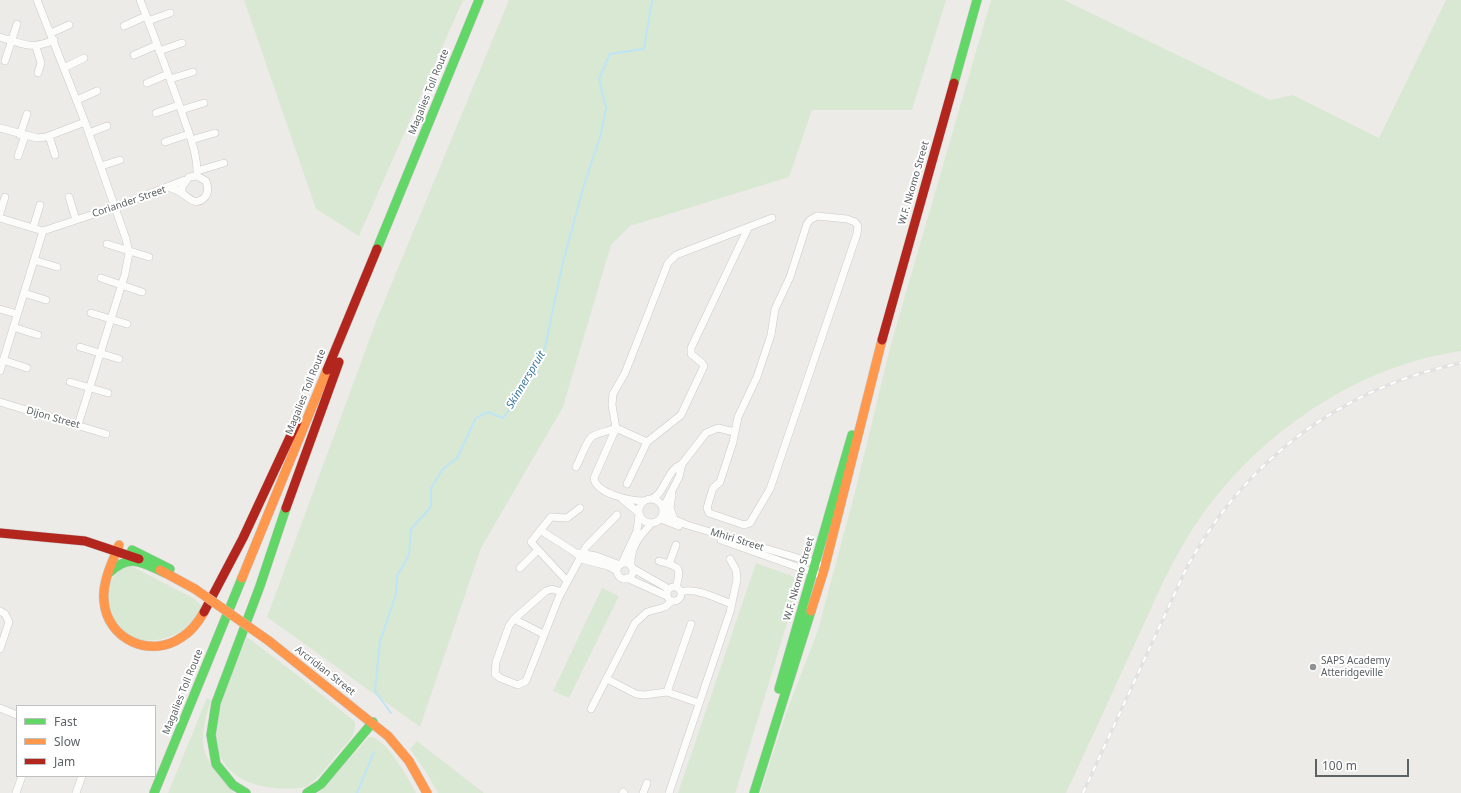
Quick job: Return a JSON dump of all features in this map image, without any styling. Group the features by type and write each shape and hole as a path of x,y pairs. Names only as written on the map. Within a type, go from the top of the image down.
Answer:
{"main road":[{"name":"Magalies Toll Route","path":"162,793 479,0"},
{"name":"Magalies Toll Route","path":"154,793 377,254 486,0"},
{"name":"W.F. Nkomo Street","path":"754,793 825,566 873,373 977,0"},
{"path":"118,548 103,591 105,609 109,622 124,639 146,647 160,647 173,643 193,629 203,614 241,542 377,254"},
{"path":"246,793 233,785 224,776 216,764 211,734 216,703 260,586 316,423 377,254"},
{"name":"W.F. Nkomo Street","path":"750,793 814,563 865,391 870,376 873,373"},
{"name":"Arcridian Street","path":"0,531 85,541 118,548 143,554 167,568 269,641 373,722 388,736 409,761 426,793"},
{"name":"Arcridian Street","path":"118,548 192,587"},
{"path":"108,574 117,564 128,560 165,574"},
{"path":"307,793 321,784 373,722"}],"street":[{"path":"39,0 101,166 129,251 121,285 78,425"},
{"path":"140,0 190,137 198,163 197,174"},
{"path":"124,26 170,13"},
{"path":"5,61 17,24"},
{"path":"51,33 69,25"},
{"path":"0,37 11,41 36,46 54,40"},
{"path":"134,55 182,43"},
{"path":"36,46 41,63 38,74"},
{"path":"64,68 84,58"},
{"path":"147,83 193,72"},
{"path":"77,100 97,91"},
{"path":"156,113 204,103"},
{"path":"18,156 27,114"},
{"path":"0,128 37,138 49,136 85,122"},
{"path":"89,133 107,126"},
{"path":"165,142 215,133"},
{"path":"49,136 55,155"},
{"path":"101,166 120,160"},
{"path":"168,187 224,163"},
{"path":"185,180 182,193 188,200 194,202 202,200 206,195 208,187 206,181 197,174"},
{"name":"Coriander Street","path":"43,231 115,207 168,187 182,193"},
{"path":"0,213 5,197"},
{"path":"69,197 76,220"},
{"path":"33,228 40,205"},
{"path":"817,216 847,219 855,222 858,226 857,234 770,489 750,523 746,526 709,513 707,508 713,488 720,482 735,432 738,417 757,376 769,343 775,308 790,277 810,220 817,216"},
{"path":"0,218 43,231 0,371"},
{"path":"651,524 644,522 639,514 620,498 598,487 594,478 616,428 612,405 613,394 625,373 668,263 676,256 772,218"},
{"path":"627,484 647,442 681,416 704,366 691,354 691,348 748,228"},
{"path":"108,244 149,257"},
{"path":"34,260 57,267"},
{"path":"101,278 142,292"},
{"path":"24,294 46,300"},
{"path":"0,309 17,314"},
{"path":"91,313 127,324"},
{"path":"13,327 38,335"},
{"path":"80,347 119,359"},
{"path":"3,360 27,368"},
{"path":"70,382 89,386 108,393"},
{"name":"Dijon Street","path":"0,402 106,434"},
{"path":"576,467 590,438 616,428 647,442"},
{"path":"732,604 694,591 688,590 673,593 646,587 627,578 620,577 620,566 637,531 640,506 658,494 672,470 682,464 700,440 711,429 718,428 735,432"},
{"path":"627,578 632,573 631,551 651,524 661,519 663,509 679,477 682,464"},
{"path":"674,487 670,502 674,519"},
{"path":"620,498 657,500 663,509"},
{"path":"567,581 531,542 544,523 551,517 567,518 580,508"},
{"name":"Mhiri Street","path":"663,509 667,516 674,519 825,566"},
{"path":"562,592 552,589 546,590 514,619 509,626 496,662 495,674 500,678 518,686 526,681 543,634 580,555 617,515"},
{"name":"Mhiri Street","path":"661,519 822,576"},
{"path":"540,530 580,555 620,566 627,563 673,593"},
{"path":"669,564 676,545"},
{"path":"520,568 538,550"},
{"path":"669,793 732,604 737,579 736,570 730,559"},
{"path":"592,709 635,624 646,612 665,607 673,593 680,573 679,570 669,564 659,561"},
{"path":"646,587 650,579"},
{"path":"0,611 8,617 8,628 0,649"},
{"path":"514,619 543,634"},
{"path":"667,692 691,624"},
{"path":"606,679 640,695 667,692 699,703"},
{"path":"0,708 16,714"},
{"path":"16,793 22,777"},
{"path":"76,793 82,777"},
{"path":"643,793 647,783"}],"green space":[{"path":"244,0 463,0 359,236 316,209"},
{"path":"509,0 946,0 912,110 812,110 789,177 630,226 611,245 563,407 481,548 420,727 267,617 377,319"},
{"path":"991,0 1064,0 1270,100 1293,95 1379,138 1446,0 1461,0 1461,351 1419,360 1379,374 1340,392 1304,415 1270,441 1239,471 1211,503 1187,538 1173,562 1066,793 760,793 785,716 818,630 855,492 891,344"},
{"path":"756,563 792,576 796,579 798,587 736,791 735,793 678,793"},
{"path":"124,566 133,567 193,598 202,606 186,628 163,639 156,640 141,640 127,635 114,619 108,594 112,579"},
{"path":"602,588 619,596 569,698 553,691"},
{"path":"247,637 354,721 355,728 350,740 319,776 305,787 276,788 248,782 237,776 227,767 220,755 216,741 218,717 226,689"},
{"path":"207,698 211,700 203,738 206,754 209,761 234,793 168,793"},
{"path":"369,737 382,743 396,759 416,793 318,793"},
{"path":"417,741 484,793 438,793 410,749"}],"waterway":[{"name":"Skinnerspruit","path":"391,713 375,691 380,641 396,594 397,576 409,555 411,529 431,507 431,488 443,469 457,458 476,418 488,412 503,418 513,405 533,364 545,348 562,266 584,185 601,134 606,108 599,79 610,54 644,49 652,0"},
{"name":"Skinnerspruit","path":"357,793 374,752"}],"railway":[{"path":"1083,793 1186,569 1210,530 1236,495 1267,463 1300,435 1336,411 1375,391 1417,375 1461,363"}],"traffic: fast":[{"path":"377,249 479,0"},
{"path":"954,83 977,0"},
{"path":"779,689 852,435"},
{"path":"246,793 233,785 216,764 211,735 216,703 260,586 286,508"},
{"path":"132,550 170,569"},
{"path":"110,572 117,566 130,561 143,563 165,573"},
{"path":"154,793 242,578"},
{"path":"754,793 811,611"},
{"path":"307,793 321,784 373,722"}],"traffic: slow":[{"path":"811,611 824,570 882,340"},
{"path":"242,578 327,370"},
{"path":"119,545 106,580 104,601 107,615 113,626 122,635 132,642 144,646 157,646 170,643 189,632 204,612"},
{"path":"160,570 195,589"},
{"path":"195,589 269,641"},
{"path":"269,641 388,736 409,761 427,793"}],"traffic: jam":[{"path":"882,340 954,83"},
{"path":"327,370 377,249"},
{"path":"286,508 339,362"},
{"path":"204,612 243,538 297,422"},
{"path":"0,533 85,541 139,559"}],"place":[{"name":"SAPS Academy Atteridgeville","path":"1313,667"}]}
